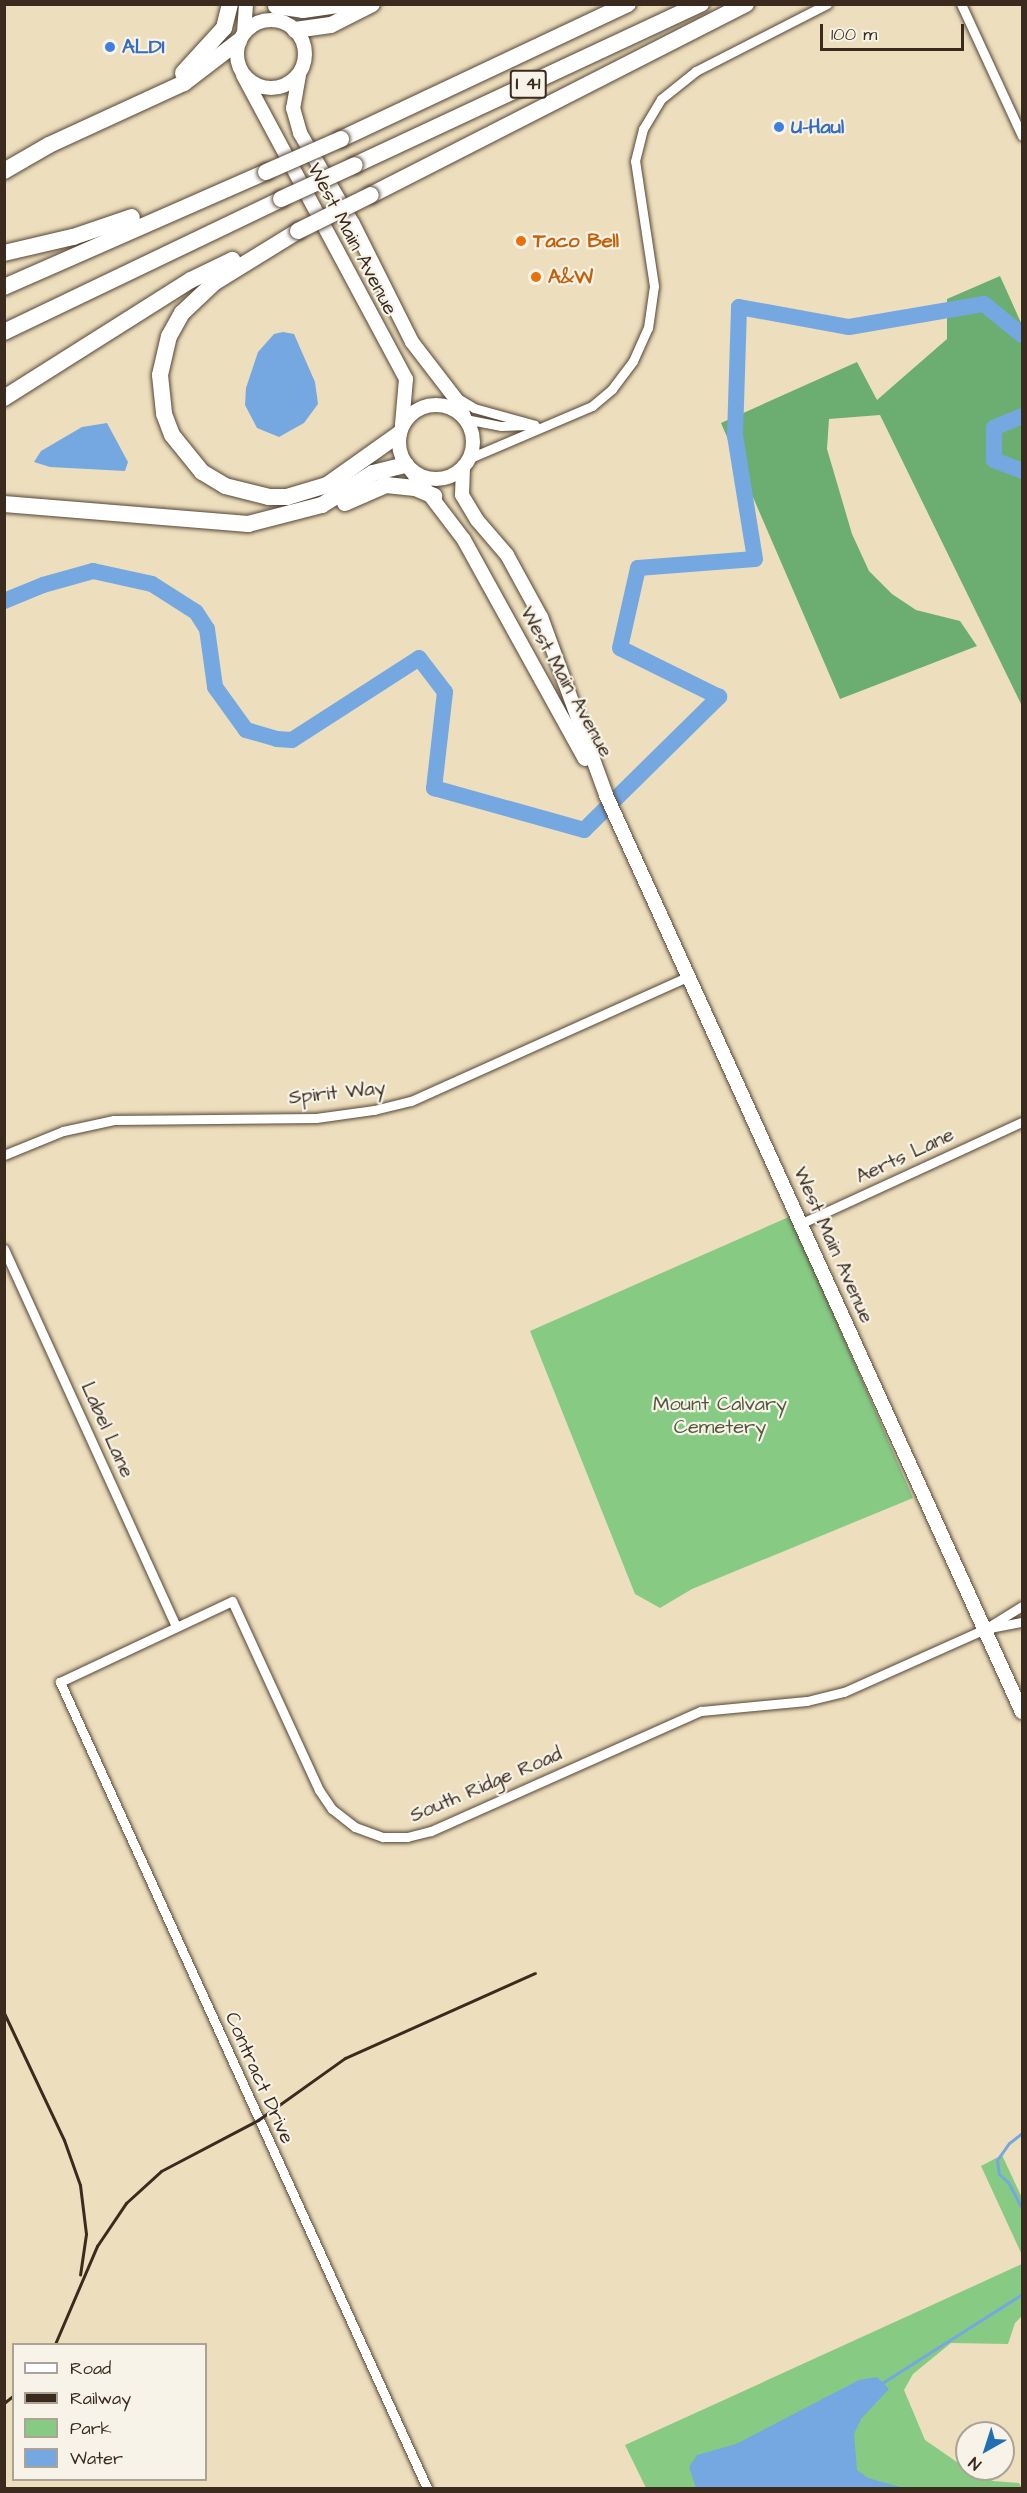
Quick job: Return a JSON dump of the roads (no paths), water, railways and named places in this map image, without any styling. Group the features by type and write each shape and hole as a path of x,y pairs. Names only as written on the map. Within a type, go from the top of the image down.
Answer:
{"highway":[{"path":"152,96 213,44 224,28 230,4"},
{"path":"275,5 303,10 345,4"},
{"path":"292,27 330,25 372,4"},
{"name":"I 41","path":"4,286 341,139 628,4"},
{"name":"I 41","path":"4,332 281,199 701,4"},
{"path":"4,398 191,280 371,195 746,4"},
{"path":"4,171 39,149 184,83 242,37"},
{"path":"4,253 83,234 222,180 266,172"},
{"path":"298,231 215,282 183,313 169,336 159,375 164,414 172,435 184,454 209,477 225,486 269,497 303,493 327,485 401,429"},
{"path":"4,504 221,524 248,524 295,514 322,505 373,473 408,467"},
{"path":"295,514 324,512 386,485 415,488 434,496"}],"main road":[{"path":"246,4 242,37 237,53 243,75 261,87 271,89 282,87 299,75 306,56 292,27 275,5"},
{"path":"242,37 270,20 292,27"},
{"name":"West Main Avenue","path":"243,75 406,379 401,429"},
{"name":"West Main Avenue","path":"299,75 293,108 300,133 353,224 412,342 450,393 465,418"},
{"path":"431,405 449,407 465,418 473,438 466,463 443,479 420,476 408,467 401,456 401,429 419,408 431,405"},
{"name":"West Main Avenue","path":"466,463 462,495 527,588 606,795 1023,1712"},
{"name":"West Main Avenue","path":"408,467 434,496 494,590 606,795"}],"street":[{"path":"466,463 538,425 573,415 598,401 625,374 642,343 651,316 654,280 635,174 638,142 649,117 665,94 714,61 827,4"},
{"path":"961,4 1023,136"},
{"path":"450,393 474,408 538,425"},
{"path":"465,418 501,426 538,425"},
{"name":"Spirit Way","path":"4,1155 63,1131 114,1120 316,1118 411,1101 689,976"},
{"name":"Aerts Lane","path":"802,1223 1023,1122"},
{"name":"Label Lane","path":"4,1249 176,1627"},
{"name":"South Ridge Road","path":"60,1682 232,1600 319,1790 332,1809 355,1827 383,1837 407,1837 431,1831 701,1712 807,1701 844,1692 985,1629 1023,1606"},
{"name":"South Ridge Road","path":"985,1629 1023,1622"},
{"name":"Contract Drive","path":"60,1682 427,2488"}],"water":[{"path":"283,332 294,334 315,382 318,404 304,423 279,437 257,428 245,405 246,388 258,352 274,334"},
{"path":"107,423 128,462 125,471 50,467 34,462 41,451 82,427"},
{"path":"877,2377 889,2389 861,2419 854,2434 857,2470 868,2478 904,2488 696,2488 689,2467 697,2455 736,2444 859,2380"}],"waterway":[{"path":"4,601 43,585 93,571 152,584 196,612 207,629 215,687 246,730 277,739 292,740 419,658 445,692 434,788 584,830 719,697 620,648 638,568 755,559 735,436 739,307 849,327 984,304 1022,335"},
{"path":"1022,416 994,428 994,460 1022,471"},
{"path":"1022,2133 1009,2143 997,2160 999,2174 1008,2182 1022,2208"},
{"path":"882,2383 1022,2294"}],"railway":[{"path":"55,2343 97,2246 126,2203 161,2171 258,2120 345,2058 535,1973"},
{"path":"4,2013 64,2140 80,2185 86,2234 80,2275"},
{"path":"4,2403 12,2397"}],"place":[{"name":"ALDI","path":"110,47"},
{"name":"U-Haul","path":"779,127"},
{"name":"Taco Bell","path":"521,241"},
{"name":"A&W","path":"536,277"}],"park label":[{"name":"Mount Calvary Cemetery","path":"720,1416"}]}
